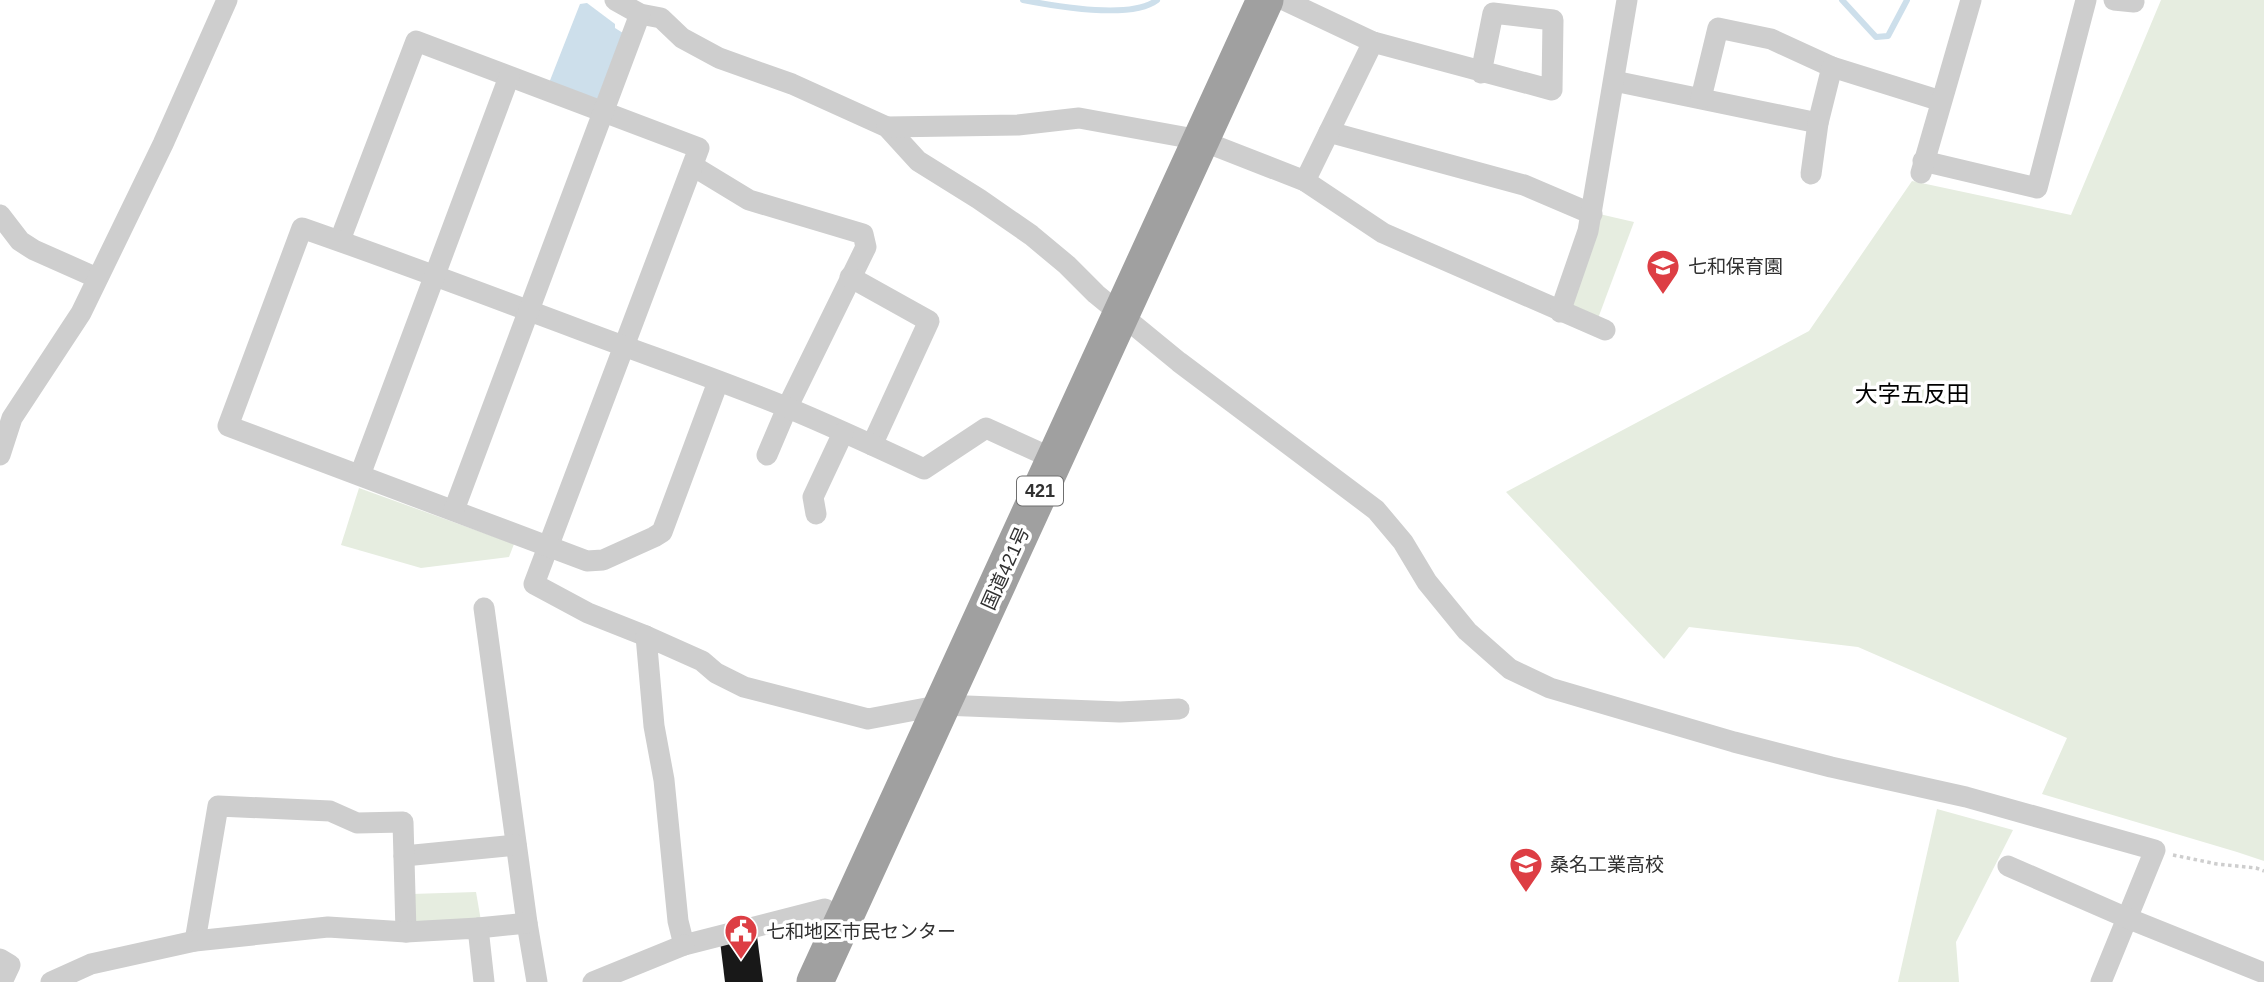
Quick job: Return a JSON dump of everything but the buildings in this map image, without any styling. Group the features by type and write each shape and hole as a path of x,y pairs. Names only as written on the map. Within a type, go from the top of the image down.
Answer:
{"highway":[{"name":"国道421号","path":"815,982 1265,0"}],"street":[{"path":"0,455 12,418 81,313 163,144 227,0"},
{"path":"615,0 652,11 682,38 719,58 792,84 887,127 918,161 1031,235 1179,362 1376,510 1403,542 1427,582 1467,631 1510,669 1550,688 1721,738 1831,767 1966,797 2155,850 2101,982"},
{"path":"1284,0 1373,42 1481,73 1552,90 1553,20 1493,13 1481,73"},
{"path":"1560,312 1592,214 1627,0"},
{"path":"1971,0 1922,168 2037,188 2086,0"},
{"path":"454,510 603,112 652,11"},
{"path":"1701,98 1718,27 1770,39 1832,67 1941,101"},
{"path":"340,240 416,41 699,148 534,584 588,613 702,660 716,673 744,687 868,719 942,705 1120,712 1179,709"},
{"path":"1305,181 1373,42"},
{"path":"1811,173 1818,123 1832,67"},
{"path":"360,475 509,77"},
{"path":"1614,81 1818,123"},
{"path":"887,127 1018,125 1079,118 1200,139 1305,181 1383,233 1605,330"},
{"path":"1329,132 1524,185 1592,214"},
{"path":"693,166 749,200 863,234 866,247 787,408 767,455"},
{"path":"0,215 20,241 97,278"},
{"path":"718,382 662,532 603,560 587,561 228,426 302,228 340,240 436,277 625,347 718,382 787,408 923,469 986,428 1054,459"},
{"path":"850,277 929,321 872,445"},
{"path":"816,514 813,497 843,433"},
{"path":"484,608 537,982"},
{"path":"646,636 654,726 664,779 678,921 684,945"},
{"path":"195,941 218,806 330,811 357,823 402,822 406,932"},
{"path":"404,856 516,845"},
{"path":"2008,866 2264,973"},
{"path":"593,982 684,945 825,909 843,920"},
{"path":"51,982 91,964 195,941 328,927 406,932 527,923"},
{"path":"478,928 484,982"},
{"path":"0,959 10,965 2,982"}],"path":[{"path":"2155,850 2264,871"}],"shaded area":[{"path":"2161,0 2264,0 2264,861 2042,794 2067,738 1858,647 1689,627 1664,659 1506,492 1809,331 1912,181 2071,215"},
{"path":"1595,213 1634,222 1597,321 1564,309"},
{"path":"359,488 514,544 509,557 421,568 341,545"},
{"path":"1937,809 2013,830 1956,942 1959,982 1898,982"},
{"path":"476,892 481,921 418,925 412,917 411,894"}],"water":[{"path":"587,3 623,33 601,97 593,100 549,83 580,4"}],"waterway":[{"path":"1023,0 1092,10 1129,9 1157,0"},
{"path":"1842,0 1876,37 1888,36 1907,0"}],"place":[{"name":"七和保育園","path":"1663,296"},
{"name":"桑名工業高校","path":"1526,894"},
{"name":"七和地区市民センター","path":"741,961"}],"district":[{"name":"大字五反田","path":"1912,394"}]}
